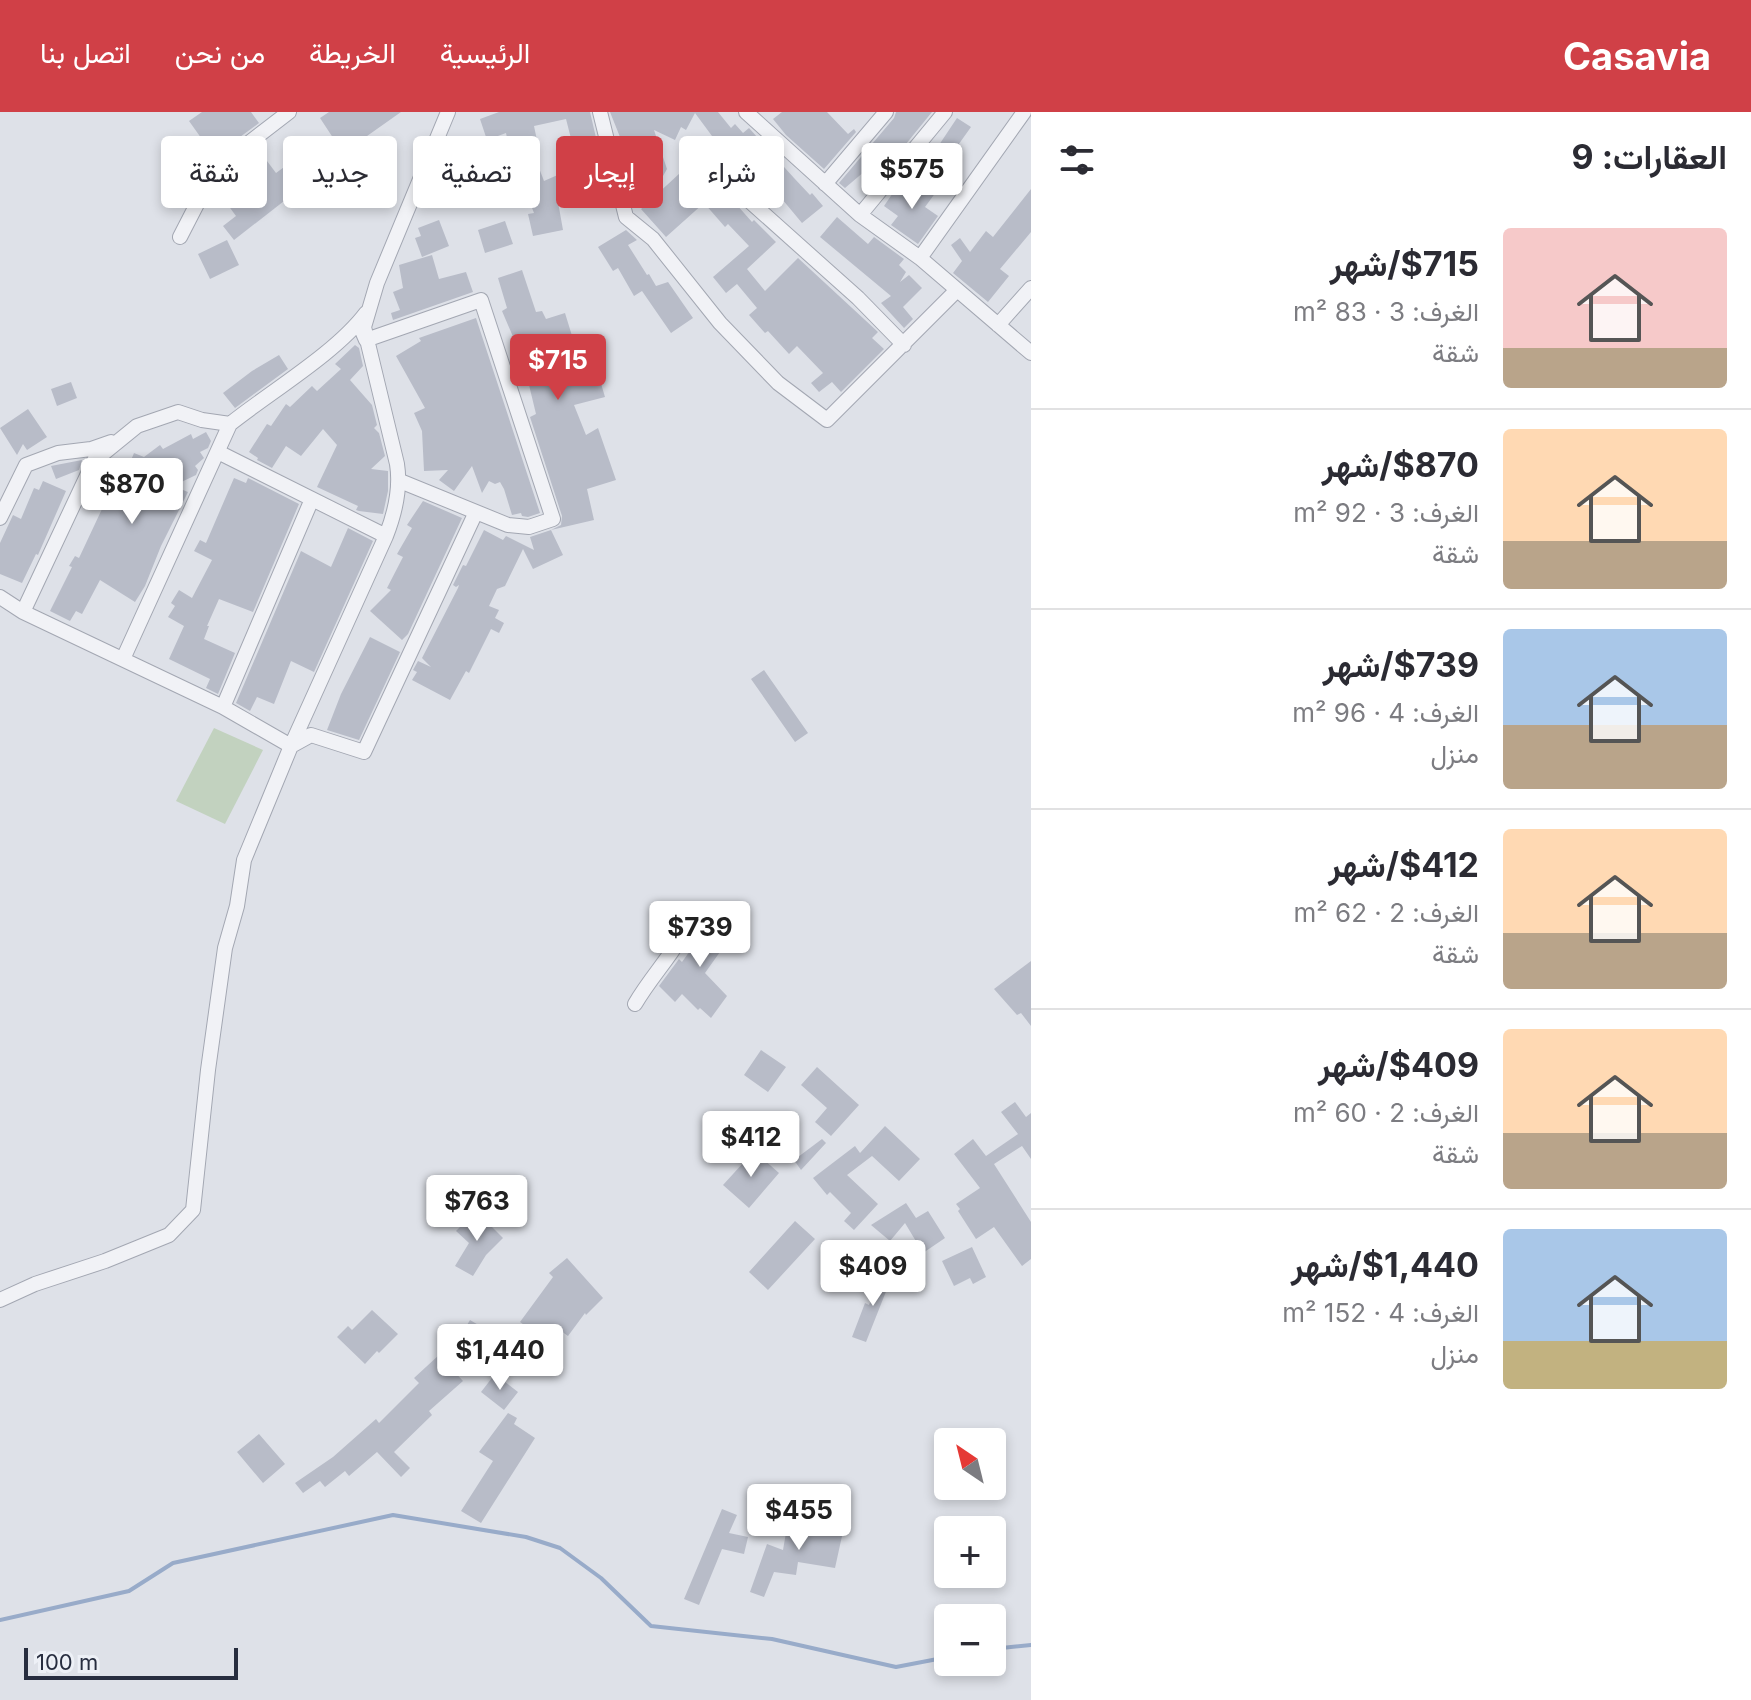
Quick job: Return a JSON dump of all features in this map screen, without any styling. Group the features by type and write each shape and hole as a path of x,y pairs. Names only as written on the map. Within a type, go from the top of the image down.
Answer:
{"street":[{"path":"180,237 215,169 289,112"},
{"path":"0,1300 169,1235 193,1210 225,948 237,906 244,860 291,746 386,536 396,503 400,481 364,327 377,283 448,112"},
{"path":"600,112 626,217 653,239 720,323 778,383 827,420 957,290"},
{"path":"746,112 860,215 920,258 1031,353"},
{"path":"825,184 886,112"},
{"path":"860,215 945,112"},
{"path":"920,258 1024,112"},
{"path":"757,208 858,298 904,345"},
{"path":"998,325 1031,288"},
{"path":"366,340 481,300 553,519 529,527 508,525 400,481"},
{"path":"123,659 230,424 359,323 369,309"},
{"path":"359,323 366,340"},
{"path":"23,612 94,461 137,426 178,412 230,424"},
{"path":"0,518 26,465 58,453 91,449 123,438"},
{"path":"218,452 386,536"},
{"path":"223,707 312,499"},
{"path":"291,746 311,735 364,752 476,512"},
{"path":"0,597 23,612 223,707 291,746"},
{"path":"635,1004 680,939"}],"green space":[{"path":"214,728 263,750 225,824 176,801"}],"building":[{"path":"202,112 251,112 259,123 241,136 200,136 189,121"},
{"path":"329,112 401,112 367,136 332,136 320,118"},
{"path":"499,112 590,112 596,136 570,136 566,119 534,126 536,136 507,136 506,133 486,136 480,119"},
{"path":"610,112 718,112 731,128 735,124 743,133 749,128 756,136 712,136 695,113 686,130 681,127 675,140 654,130 656,136 620,136"},
{"path":"782,112 827,112 848,134 854,129 856,132 824,169 773,119"},
{"path":"896,112 932,112 875,182 865,171 845,188 839,183"},
{"path":"957,118 971,127 951,155 947,152 926,174 915,164 925,152 931,157"},
{"path":"267,161 276,173 283,168 283,202 234,240 223,226 236,216 230,208 267,208"},
{"path":"784,166 823,206 802,223 784,201"},
{"path":"540,171 544,181 556,176 556,208 559,208 563,230 533,236 528,214 534,213 532,208 540,208"},
{"path":"679,174 679,208 698,208 666,237 641,209 663,208 663,189"},
{"path":"922,182 936,192 925,207 938,216 918,244 891,225 898,216 884,206 899,184 914,194"},
{"path":"1031,189 1031,232 1000,269 1009,276 988,302 953,273 962,261 951,245 960,238 970,252 986,231 993,237"},
{"path":"708,208 740,208 776,242 747,269 765,291 798,258 878,332 872,338 884,349 841,392 832,382 819,392 811,383 823,373 797,346 789,354 768,331 765,333 749,315 757,308 737,284 726,293 713,277 749,246 728,224 725,227"},
{"path":"837,217 868,244 874,237 904,259 899,265 906,272 900,282 909,275 922,288 903,307 913,319 904,328 881,303 891,296 820,237"},
{"path":"439,220 449,246 422,257 415,238 421,236 418,228"},
{"path":"505,221 513,244 485,253 478,230"},
{"path":"626,230 637,240 628,245 647,275 656,286 668,282 693,318 671,333 642,291 634,296 618,268 613,271 598,247"},
{"path":"227,240 239,265 210,279 198,254"},
{"path":"432,255 439,279 466,272 473,292 393,320 391,313 400,310 393,292 403,288 399,265"},
{"path":"522,270 536,312 542,311 546,319 565,313 573,339 566,341 571,366 594,360 605,397 574,405 586,435 598,428 616,480 587,489 594,520 551,530 561,525 562,516 530,417 536,414 523,360 519,361 510,341 514,339 502,311 507,308 498,278"},
{"path":"476,318 540,513 528,517 521,513 512,515 500,482 495,484 489,481 482,493 472,466 454,491 439,480 448,470 424,471 422,431 414,413 425,408 396,356 421,341 419,338"},
{"path":"355,345 359,348 363,366 350,380 372,405 377,425 374,428 379,433 385,456 371,469 388,471 383,514 356,510 358,506 317,487 337,445 323,429 301,456 286,446 272,468 249,452 267,424 271,426 286,404 290,407 312,386 317,391 341,369 335,364"},
{"path":"279,355 288,369 235,408 223,393"},
{"path":"71,382 77,398 57,406 51,389"},
{"path":"28,409 47,437 27,450 23,444 17,455 0,428"},
{"path":"206,432 211,441 208,448 200,452 204,458 195,466 198,470 196,475 173,486 188,492 135,602 100,580 82,614 76,611 70,621 50,611 72,567 69,566 75,556 79,558 102,509 99,508 110,483 119,489 134,453 144,457 160,445 163,449 191,434 193,439"},
{"path":"82,460 79,470 56,479 51,466"},
{"path":"234,478 246,483 248,478 299,504 253,612 219,599 207,626 204,639 235,653 218,694 206,688 210,679 169,659 184,626 168,617 175,606 171,603 179,590 192,598 212,560 194,551 200,540 206,543"},
{"path":"43,481 66,491 22,583 0,574 0,543 13,515 21,519 34,488 39,490"},
{"path":"423,501 462,518 408,634 402,640 370,611 391,590 387,588 403,557 397,554 412,528 407,525"},
{"path":"348,528 373,541 314,672 291,661 274,704 257,697 250,711 236,703 301,551 331,567"},
{"path":"484,530 503,540 506,536 534,550 530,537 551,530 563,555 533,569 523,549 505,586 497,589 489,606 499,610 495,618 504,623 499,633 491,629 469,673 466,671 450,700 412,680 417,672 413,670 418,661 431,667 422,658 459,585 453,585"},
{"path":"370,637 400,652 359,740 327,730 341,694"},
{"path":"764,670 808,733 795,742 751,679"},
{"path":"717,913 737,928 705,973 727,996 711,1018 682,994 675,1002 659,986 679,959 682,962"},
{"path":"1031,961 1031,1026 994,989"},
{"path":"761,1050 786,1067 768,1092 744,1075"},
{"path":"817,1067 859,1105 831,1136 815,1122 827,1108 801,1085"},
{"path":"1015,1102 1026,1117 1031,1113 1031,1159 1022,1146 994,1164 1031,1222 1031,1259 1022,1266 994,1227 976,1239 956,1204 980,1188 954,1154 973,1139 986,1156 1018,1134 1001,1112"},
{"path":"885,1126 920,1159 899,1181 872,1156 847,1175 878,1204 854,1230 844,1221 851,1213 830,1192 827,1195 813,1178 855,1146 860,1153"},
{"path":"822,1139 826,1143 801,1170 794,1160"},
{"path":"754,1151 779,1173 749,1208 723,1185"},
{"path":"906,1203 916,1218 928,1211 945,1238 923,1253 905,1223 890,1241 871,1225"},
{"path":"476,1211 503,1238 486,1255 473,1276 455,1266 469,1243 456,1231"},
{"path":"795,1221 815,1239 768,1290 749,1272"},
{"path":"972,1247 986,1277 973,1284 970,1278 954,1286 942,1261"},
{"path":"567,1258 603,1298 585,1313 568,1336 561,1331 551,1344 520,1322 553,1277 549,1273"},
{"path":"883,1270 894,1277 866,1342 852,1337 865,1303 869,1305"},
{"path":"372,1310 398,1334 365,1364 337,1337 348,1326 352,1330"},
{"path":"470,1320 502,1339 492,1355 479,1366 452,1350"},
{"path":"439,1355 463,1381 429,1411 432,1415 394,1452 410,1468 401,1477 377,1452 349,1476 345,1471 325,1487 320,1481 303,1493 295,1483 333,1457 376,1419 379,1423 419,1383 414,1378"},
{"path":"495,1374 518,1392 504,1410 481,1392"},
{"path":"508,1413 517,1418 514,1424 535,1438 481,1523 461,1511 493,1461 479,1452"},
{"path":"259,1434 285,1464 263,1483 237,1452"},
{"path":"722,1509 737,1515 729,1533 748,1537 744,1554 722,1549 699,1605 684,1599"},
{"path":"788,1521 844,1527 835,1568 798,1562 796,1575 774,1572 764,1597 750,1592 767,1544 783,1550"}],"waterway":[{"path":"0,1620 129,1591 173,1563 393,1515 526,1537 560,1548 601,1578 651,1626 772,1639 896,1667 934,1660"},
{"path":"1006,1648 1031,1645"}]}
